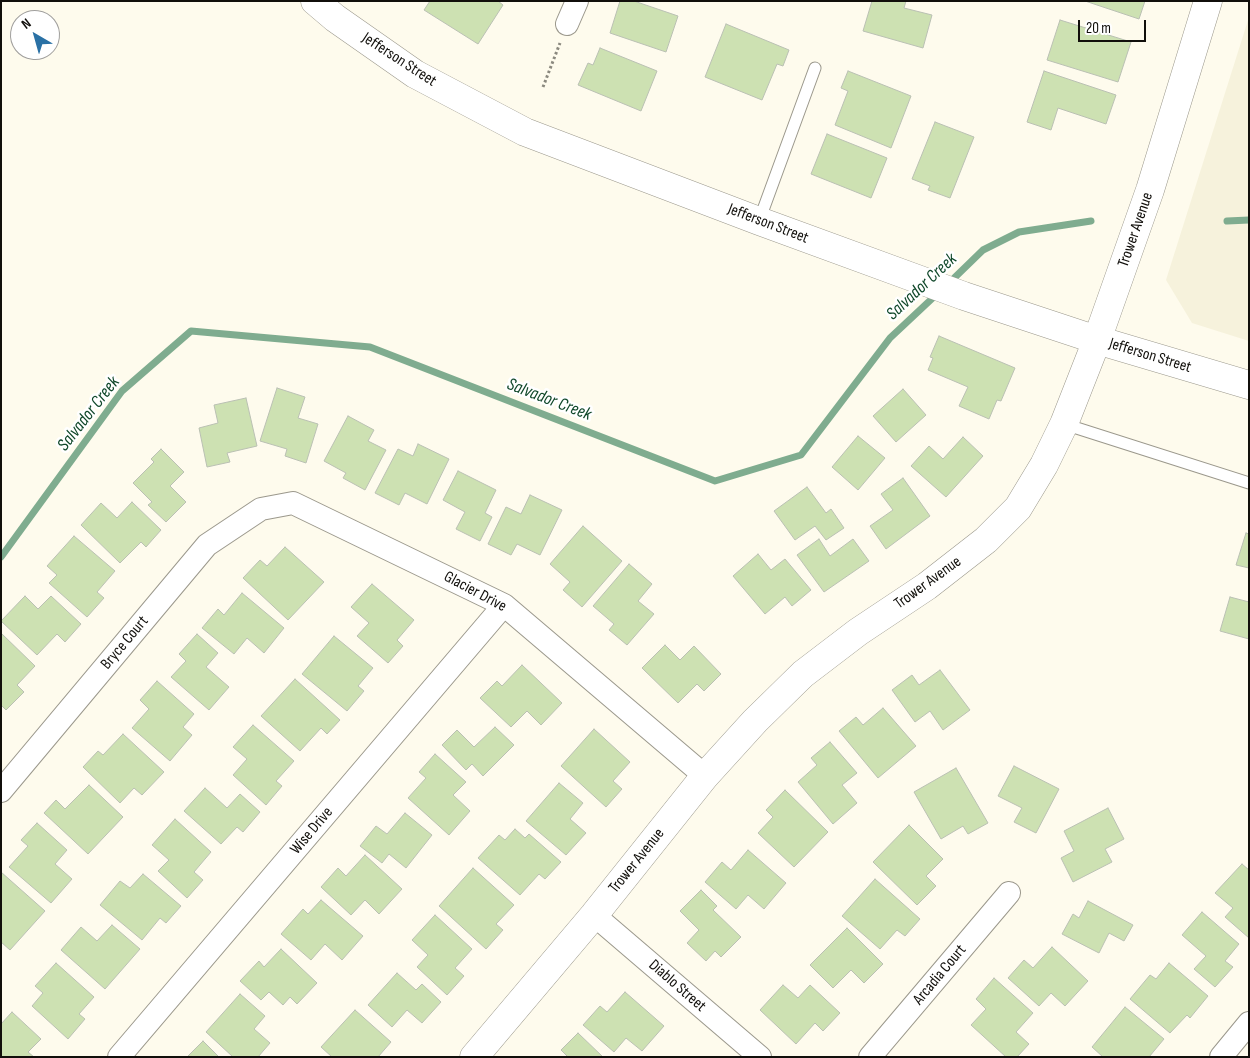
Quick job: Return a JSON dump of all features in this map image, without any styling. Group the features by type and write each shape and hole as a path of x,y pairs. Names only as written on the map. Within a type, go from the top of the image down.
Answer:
{"street":[{"name":"Jefferson Street","path":"315,1 335,18 414,74 525,132 964,296 1097,340 1249,385"},
{"path":"567,24 577,1"},
{"name":"Trower Avenue","path":"474,1057 594,915 705,776 755,721 803,674 858,632 926,586 992,534 1018,508 1044,465 1064,424 1097,340 1150,190 1208,1"},
{"name":"Glacier Drive","path":"261,509 293,503 504,604 705,776"},
{"name":"Bryce Court","path":"1,790 207,545 261,509"},
{"name":"Wise Drive","path":"119,1057 504,604"},
{"name":"Arcadia Court","path":"870,1057 1009,893"},
{"name":"Diablo Street","path":"594,915 760,1057"},
{"path":"1221,1057 1249,1023"}],"lane":[{"path":"759,221 815,68"},
{"path":"1064,424 1249,483"}],"path":[{"path":"543,87 567,24"}],"shaded area":[{"path":"1249,17 1249,341 1192,323 1166,280"}],"building":[{"path":"430,1 498,1 503,5 478,44 424,10"},
{"path":"620,1 634,1 678,16 666,52 610,33"},
{"path":"872,1 906,1 904,8 932,15 923,48 863,31"},
{"path":"1085,1 1145,1 1139,19"},
{"path":"1060,20 1131,42 1118,82 1047,60"},
{"path":"726,24 789,50 783,66 777,64 762,100 705,77"},
{"path":"600,48 657,71 641,111 578,85 588,63 593,65"},
{"path":"848,71 911,96 891,148 835,125 848,91 841,88"},
{"path":"1044,71 1116,95 1106,124 1058,108 1051,130 1027,122"},
{"path":"935,122 974,137 950,198 928,190 930,186 912,179"},
{"path":"827,134 887,158 871,198 811,174"},
{"path":"939,336 1015,368 1001,401 997,400 989,419 959,406 968,387 928,370 933,358 930,357"},
{"path":"277,388 305,397 298,418 318,424 306,463 285,456 287,449 260,441"},
{"path":"903,389 926,415 896,442 873,416"},
{"path":"246,398 257,446 227,453 230,462 207,467 199,428 218,423 214,405"},
{"path":"348,416 374,430 368,441 386,450 365,490 343,478 346,473 324,461"},
{"path":"858,436 885,458 858,490 832,467"},
{"path":"963,437 983,456 946,497 911,466 929,446 943,459"},
{"path":"418,444 449,459 427,504 405,493 399,505 375,493 398,449 413,456"},
{"path":"161,449 184,472 170,486 186,502 166,522 148,505 152,502 133,483 154,462 151,459"},
{"path":"458,471 496,490 485,513 492,517 480,541 456,529 465,512 443,500"},
{"path":"903,478 930,516 886,549 870,526 893,510 881,494"},
{"path":"807,487 826,513 831,509 844,528 826,540 815,526 795,540 774,511"},
{"path":"530,495 562,510 540,555 517,544 511,555 488,544 506,507 521,514"},
{"path":"132,502 161,530 146,547 141,542 120,563 81,525 101,503 117,518"},
{"path":"583,526 622,561 582,607 563,590 570,582 550,564"},
{"path":"1246,533 1249,534 1249,568 1236,565"},
{"path":"74,536 115,571 97,592 104,598 87,617 49,583 57,575 47,566"},
{"path":"819,539 830,556 853,539 869,561 824,592 797,555"},
{"path":"285,547 324,582 288,620 243,578 260,560 267,566"},
{"path":"758,554 771,570 785,559 811,590 792,606 785,597 765,614 733,576"},
{"path":"629,564 652,584 638,601 654,614 627,645 609,630 614,624 593,606"},
{"path":"372,584 414,620 397,640 403,646 388,663 357,636 369,623 351,607"},
{"path":"242,593 284,628 264,653 247,638 234,654 202,628 218,609 224,615"},
{"path":"25,596 38,609 51,596 81,624 65,642 57,634 37,655 1,621"},
{"path":"1230,597 1249,602 1249,639 1220,631"},
{"path":"1,633 35,666 17,685 24,692 6,710 1,705"},
{"path":"197,634 218,653 206,667 229,687 209,710 171,677 186,661 179,654"},
{"path":"334,636 373,668 358,686 364,691 347,711 302,674"},
{"path":"665,645 680,660 694,646 721,674 704,691 697,684 678,703 642,668"},
{"path":"522,665 562,703 541,725 527,711 511,727 480,698 497,681 502,686"},
{"path":"940,670 970,710 943,730 930,711 915,722 892,690 912,675 919,685"},
{"path":"295,679 340,720 327,734 321,728 300,751 261,716"},
{"path":"157,681 194,714 183,727 192,735 170,761 132,728 149,709 140,700"},
{"path":"883,708 916,746 878,778 839,731 856,717 863,725"},
{"path":"253,725 294,761 276,781 282,786 266,805 233,775 247,759 233,747"},
{"path":"495,727 514,745 483,776 472,764 466,770 442,745 457,730 474,747"},
{"path":"594,729 630,762 613,781 622,789 606,807 561,766"},
{"path":"123,734 164,772 142,795 134,788 120,803 83,767 98,751 103,755"},
{"path":"830,742 857,773 842,785 857,803 833,824 798,782 817,765 811,758"},
{"path":"435,754 466,782 453,795 470,811 449,835 408,798 426,778 419,772"},
{"path":"1014,766 1059,789 1036,833 1014,822 1022,808 998,796"},
{"path":"956,768 988,823 968,834 963,826 941,839 914,792"},
{"path":"559,783 583,803 570,819 586,833 566,855 526,821"},
{"path":"89,785 123,817 88,854 44,813 56,800 65,809"},
{"path":"205,788 227,808 240,794 260,812 243,832 237,827 221,844 184,811"},
{"path":"785,790 828,832 794,867 758,833 773,817 766,810"},
{"path":"1108,808 1124,839 1105,849 1112,862 1073,882 1061,858 1074,851 1064,831"},
{"path":"405,813 432,835 406,868 389,854 382,863 360,846 376,826 387,834"},
{"path":"175,819 211,852 194,872 203,880 187,898 158,871 169,860 152,845"},
{"path":"37,823 67,850 55,864 72,879 51,903 9,867 28,846 21,840"},
{"path":"909,825 943,859 926,876 936,886 917,905 873,862"},
{"path":"515,829 525,838 529,834 561,862 545,879 539,874 520,895 478,858 499,835 505,840"},
{"path":"748,850 786,883 764,909 748,895 736,909 705,882 722,862 731,870"},
{"path":"365,855 402,889 379,914 365,900 351,915 321,887 338,868 346,876"},
{"path":"1242,864 1249,870 1249,938 1225,917 1233,908 1215,893"},
{"path":"473,868 514,905 496,924 503,930 486,949 439,906"},
{"path":"1,872 45,911 10,950 1,942"},
{"path":"143,874 181,906 166,923 160,918 142,940 100,905 120,881 130,888"},
{"path":"875,879 920,919 905,936 897,930 880,949 842,916"},
{"path":"701,890 717,906 713,910 741,937 721,957 715,951 706,961 687,943 699,930 680,911"},
{"path":"321,900 363,936 342,960 325,944 311,960 281,934 303,909 308,914"},
{"path":"1088,901 1133,925 1124,941 1109,933 1099,953 1062,934 1073,914 1079,918"},
{"path":"1202,912 1239,944 1225,961 1233,967 1215,987 1194,969 1206,956 1182,935"},
{"path":"435,915 472,949 455,968 464,976 447,995 417,967 428,955 412,940"},
{"path":"112,925 140,949 105,989 61,950 81,927 97,941"},
{"path":"847,928 883,964 864,983 851,970 833,988 810,965"},
{"path":"1052,947 1088,981 1065,1006 1051,993 1039,1006 1008,978 1024,960 1033,968"},
{"path":"281,949 317,983 297,1004 290,997 283,1005 269,992 261,1000 240,981 259,961 264,967"},
{"path":"56,963 94,997 79,1014 85,1019 68,1039 32,1006 43,993 35,986"},
{"path":"1169,963 1208,996 1190,1018 1187,1015 1170,1033 1130,999 1150,975 1156,979"},
{"path":"397,973 416,990 422,984 441,1002 422,1023 407,1010 392,1027 368,1005"},
{"path":"994,978 1033,1013 1016,1032 1029,1044 1017,1057 1006,1057 971,1025 986,1009 976,999"},
{"path":"783,985 798,998 810,985 840,1013 823,1031 815,1023 796,1044 760,1010"},
{"path":"625,992 664,1026 642,1051 626,1038 614,1052 583,1025 600,1006 607,1012"},
{"path":"240,994 265,1016 254,1029 270,1043 258,1057 233,1057 206,1032"},
{"path":"1125,1007 1164,1039 1149,1057 1103,1057 1092,1047"},
{"path":"355,1010 391,1042 378,1057 332,1057 321,1047"},
{"path":"12,1012 41,1039 28,1052 34,1057 1,1057 1,1024"},
{"path":"578,1033 603,1057 568,1057 561,1050"},
{"path":"203,1041 219,1057 187,1057"}],"waterway":[{"name":"Salvador Creek","path":"1227,221 1249,220"},
{"name":"Salvador Creek","path":"948,284 983,250 1019,232 1091,221"},
{"name":"Salvador Creek","path":"1,557 122,391 191,331 370,347 715,481 801,455 890,338 938,293"}]}
